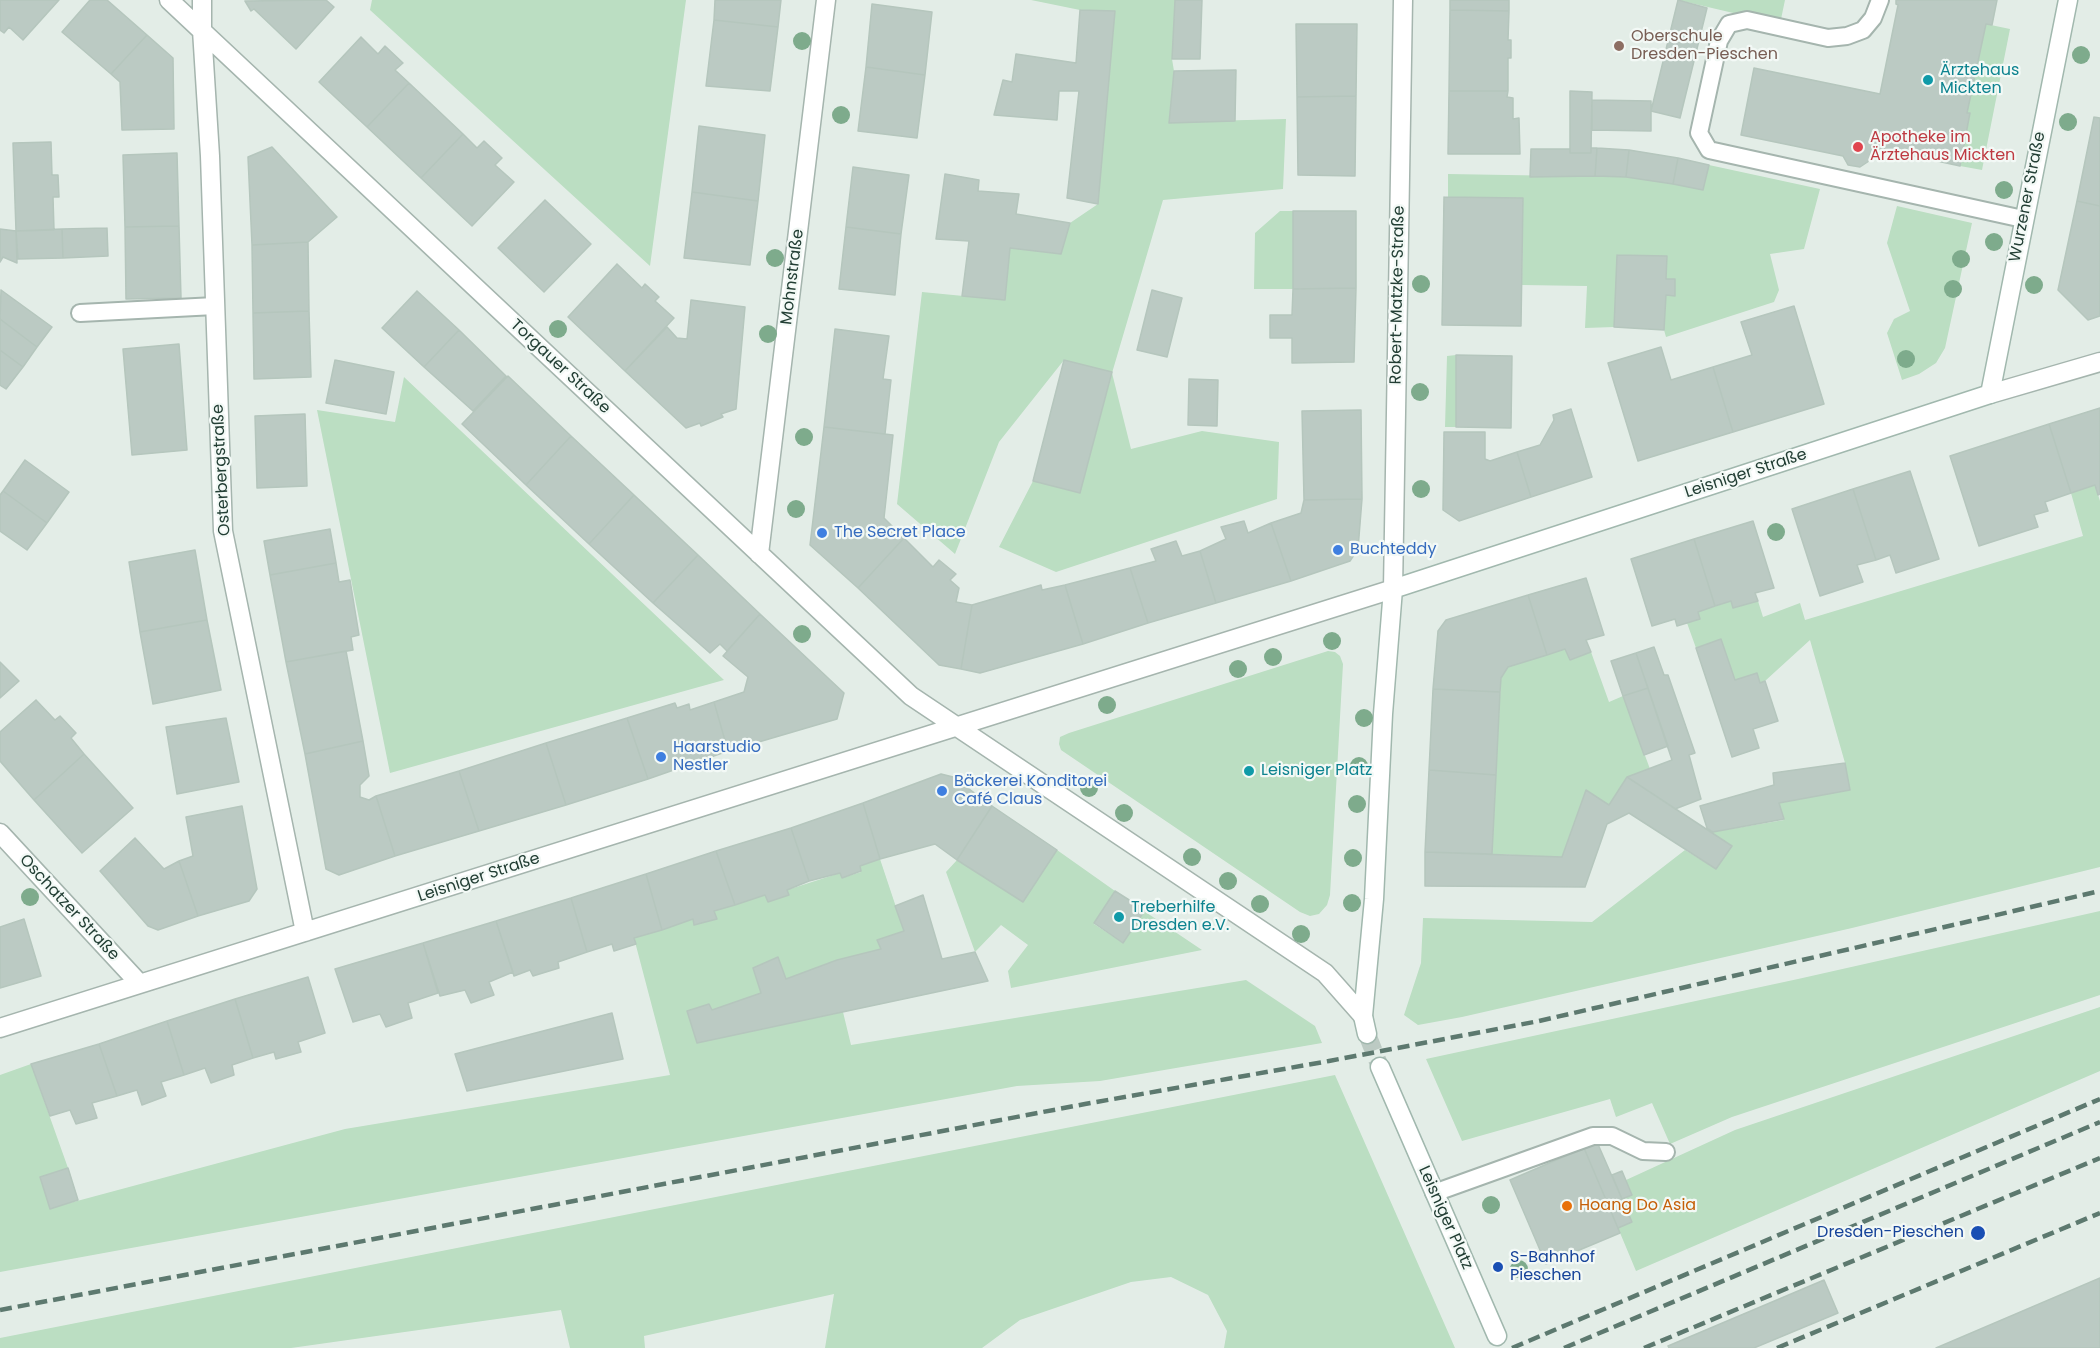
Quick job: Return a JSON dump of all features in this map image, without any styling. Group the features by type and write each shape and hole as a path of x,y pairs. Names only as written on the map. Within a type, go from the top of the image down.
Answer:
{"street":[{"name":"Torgauer Straße","path":"169,0 911,696 957,726"},
{"name":"Osterbergstraße","path":"202,0 210,156 223,531 305,932"},
{"name":"Mohnstraße","path":"759,554 826,0"},
{"name":"Robert-Matzke-Straße","path":"1393,589 1403,0"},
{"name":"Wurzener Straße","path":"1990,394 2068,0"},
{"name":"Leisniger Straße","path":"1393,589 1990,394 2100,362"},
{"path":"957,726 1393,589 1383,714 1374,899 1363,1016 1367,1034"},
{"name":"Leisniger Straße","path":"0,1028 957,726"},
{"path":"957,726 1325,973 1363,1016"},
{"name":"Oschatzer Straße","path":"0,833 139,983"},
{"name":"Leisniger Platz","path":"1380,1067 1497,1336"}],"lane":[{"path":"1880,0 1872,18 1863,30 1847,36 1828,38 1747,20 1729,24 1719,41 1699,133 1709,150 2023,219"},
{"path":"80,313 215,306"},
{"path":"1434,1193 1593,1136 1612,1136 1643,1151 1666,1152"}],"green space":[{"path":"372,0 686,0 650,266 370,10"},
{"path":"1031,0 1175,0 1172,59 1174,71 1169,122 1286,119 1283,189 1163,200 1112,373 1064,360 999,442 955,554 897,504 922,292 1005,300 1010,248 1061,254 1070,223 1098,204 1115,11 1080,10"},
{"path":"1678,0 1785,0 1780,24"},
{"path":"1986,24 2010,29 1982,170 1960,166 1970,114 1967,113"},
{"path":"1709,165 1820,189 1804,249 1770,254 1779,290 1774,302 1666,337 1664,330 1666,295 1675,295 1675,280 1666,279 1667,256 1618,255 1614,327 1585,328 1587,286 1522,285 1523,198 1448,197 1448,174 1626,177 1703,190"},
{"path":"1897,206 1972,223 1945,348 1936,363 1919,374 1902,380 1887,333 1894,319 1910,311 1887,243"},
{"path":"1280,211 1293,211 1293,289 1254,289 1255,233"},
{"path":"1456,355 1456,427 1445,427 1447,356"},
{"path":"1112,373 1131,449 1202,431 1279,442 1277,499 1056,572 999,547 1033,481 1080,493"},
{"path":"404,377 724,680 390,773 317,410 395,422"},
{"path":"2095,485 2100,501 2100,867 1852,928 1462,1017 1418,1025 1404,1015 1421,963 1423,918 1592,922 1685,850 1716,869 1732,846 1713,832 1784,820 1779,803 1850,790 1845,763 1810,640 1765,681 1760,683 1757,673 1735,680 1721,640 1696,648 1687,623 1700,619 1698,612 1731,601 1734,608 1758,601 1763,617 1800,603 1805,620 2083,536 2071,493"},
{"path":"1565,649 1571,660 1591,652 1609,702 1623,696 1650,769 1627,777 1609,805 1586,790 1562,857 1492,854 1501,678 1508,667"},
{"path":"1328,651 1340,656 1343,664 1330,895 1327,905 1319,914 1310,916 1300,912 1061,750 1060,737 1069,733"},
{"path":"1057,850 1115,891 1094,924 1123,943 1144,911 1202,950 1011,988 1008,971 1028,945 1001,925 975,952 946,872 957,860 1023,902"},
{"path":"880,859 904,931 878,940 881,949 837,960 786,979 761,993 712,1010 709,1004 687,1011 697,1043 843,1012 851,1045 1246,980 1315,1026 1322,1043 1100,1081 1017,1086 0,1272 0,1075 31,1064 68,1168 40,1177 51,1208 345,1129 670,1075 634,938 693,919 694,925 716,919 714,911 765,895 788,895 787,890 840,873 842,878 861,872 860,866"},
{"path":"2100,911 2100,995 1732,1117 1670,1144 1652,1103 1616,1117 1610,1099 1462,1141 1426,1059 1798,979"},
{"path":"2100,1007 2100,1071 1636,1271 1618,1228 1632,1222 1622,1199 1632,1195 1626,1180 1735,1130"},
{"path":"1335,1075 1455,1348 1224,1348 1227,1331 1208,1295 1171,1277 1131,1282 1020,1320 982,1348 825,1348 834,1294 644,1336 645,1348 570,1348 561,1310 291,1348 0,1348 0,1338"}],"building":[{"path":"0,0 59,0 23,40 9,27 4,33 0,30"},
{"path":"90,0 107,0 147,35 111,74 62,32"},
{"path":"326,0 334,7 296,49 254,9 251,11 245,1"},
{"path":"715,0 781,0 778,27 714,20"},
{"path":"1175,0 1202,0 1200,59 1172,59"},
{"path":"1450,0 1509,0 1509,11 1450,10"},
{"path":"1678,0 1707,8 1680,118 1651,111"},
{"name":"Ärztehaus Mickten","path":"1896,0 1997,0 1992,25 1986,24 1967,113 1970,113 1960,166 1872,147 1869,161 1860,167 1848,165 1843,156 1741,135 1754,68 1880,94 1898,5"},
{"path":"872,4 932,12 925,75 866,67"},
{"path":"1080,10 1115,11 1098,204 1067,198 1079,91 1059,91 1057,120 994,115 1003,80 1012,82 1016,54 1076,63"},
{"path":"1450,10 1509,11 1508,40 1511,40 1511,58 1508,58 1508,91 1449,91"},
{"path":"714,20 778,27 770,91 706,86"},
{"path":"1296,24 1357,24 1356,96 1297,97"},
{"path":"147,35 173,58 174,129 122,130 120,82 111,74"},
{"path":"361,37 378,54 385,46 403,63 395,70 409,83 367,127 319,82"},
{"path":"866,67 925,75 917,138 858,131"},
{"path":"1236,70 1235,121 1169,123 1174,71"},
{"path":"409,83 463,134 421,178 367,127"},
{"path":"1449,91 1508,91 1507,97 1513,98 1513,119 1519,118 1520,154 1448,154"},
{"path":"1570,91 1592,92 1591,153 1570,153"},
{"path":"1356,96 1355,176 1298,175 1297,97"},
{"path":"1592,100 1651,101 1651,131 1592,130"},
{"path":"2094,117 2100,118 2100,206 2077,201"},
{"path":"699,126 765,135 758,201 692,192"},
{"path":"463,134 477,148 484,141 502,158 495,165 514,182 472,226 421,178"},
{"path":"51,142 52,175 58,175 59,197 53,197 54,230 16,231 13,143"},
{"path":"272,147 337,217 308,242 252,245 248,157"},
{"path":"1591,148 1597,148 1595,176 1530,177 1531,149 1570,149 1570,153 1591,153"},
{"path":"1597,148 1629,150 1626,177 1595,176"},
{"path":"1629,150 1678,158 1673,184 1626,177"},
{"path":"177,153 179,226 125,227 123,155"},
{"path":"1678,158 1709,165 1703,190 1673,184"},
{"path":"853,167 909,175 901,234 846,227"},
{"path":"945,174 979,180 978,191 1019,194 1016,214 1070,223 1061,254 1010,248 1005,300 962,296 969,241 936,239"},
{"path":"692,192 758,201 750,265 684,258"},
{"path":"1444,197 1523,198 1521,326 1442,325"},
{"path":"545,200 591,244 544,292 498,248"},
{"path":"2077,201 2100,206 2100,316 2088,320 2058,290"},
{"path":"1293,211 1356,211 1356,288 1293,289"},
{"path":"179,226 181,298 126,299 125,227"},
{"path":"846,227 901,234 895,295 839,289"},
{"path":"107,228 108,256 63,258 62,229"},
{"path":"0,229 16,231 17,263 3,257 0,262"},
{"path":"62,229 63,258 18,259 16,231"},
{"path":"308,242 309,311 253,313 252,245"},
{"path":"1617,255 1667,256 1666,279 1675,279 1675,296 1666,295 1664,330 1614,327"},
{"path":"617,264 642,288 645,284 659,297 655,301 674,318 625,371 568,317"},
{"path":"1356,288 1354,362 1292,363 1292,338 1270,338 1270,315 1292,315 1293,289"},
{"path":"1,290 52,327 37,347 0,319"},
{"path":"1152,290 1182,298 1167,357 1137,350"},
{"path":"417,291 459,330 424,367 382,328"},
{"path":"691,300 745,307 736,409 721,414 723,417 701,426 700,423 686,428 625,371 667,327 677,338 687,339"},
{"path":"1794,306 1824,404 1733,432 1713,367 1752,355 1741,322"},
{"path":"309,311 311,377 254,379 253,313"},
{"path":"0,319 37,347 23,367 0,350"},
{"path":"835,329 889,336 883,379 891,380 885,434 824,427"},
{"path":"459,330 506,376 473,411 424,367"},
{"path":"179,344 187,450 132,455 123,349"},
{"path":"1661,347 1671,380 1713,367 1733,432 1638,461 1608,363"},
{"path":"0,350 23,367 6,389 0,385"},
{"path":"1456,355 1512,356 1511,428 1456,427"},
{"path":"335,360 394,372 386,414 326,403"},
{"path":"1064,360 1112,372 1080,493 1033,481"},
{"path":"508,376 571,436 526,485 462,424"},
{"path":"1189,379 1218,380 1217,426 1188,425"},
{"path":"2100,408 2100,494 2098,495 2095,485 2071,493 2049,424"},
{"path":"1571,409 1592,477 1531,497 1517,452 1540,445 1554,420 1553,415"},
{"path":"1361,410 1362,499 1304,500 1302,411"},
{"path":"305,414 307,486 257,488 255,416"},
{"path":"2049,424 2071,493 2045,502 2048,511 2034,515 2038,527 1979,546 1950,456"},
{"path":"824,427 893,435 884,518 904,538 858,588 810,545"},
{"path":"1444,432 1485,432 1485,459 1490,461 1517,452 1531,497 1459,521 1443,510"},
{"path":"571,436 634,495 589,544 526,485"},
{"path":"25,460 69,492 47,523 3,491"},
{"path":"1910,471 1939,559 1896,573 1890,555 1876,560 1853,489"},
{"path":"1853,489 1876,560 1857,565 1863,582 1820,596 1792,509"},
{"path":"3,491 47,523 27,550 0,531 0,495"},
{"path":"634,495 698,555 653,603 589,544"},
{"path":"1362,499 1358,549 1350,561 1291,581 1271,523 1301,513 1304,500"},
{"path":"1244,521 1248,533 1271,523 1291,581 1216,603 1200,551 1226,539 1221,527"},
{"path":"1753,521 1774,588 1755,593 1758,601 1733,608 1731,601 1715,606 1694,539"},
{"path":"330,529 336,563 270,575 264,541"},
{"path":"904,538 933,567 939,560 956,574 950,580 959,588 956,602 972,605 961,669 939,665 858,588"},
{"path":"1694,539 1715,606 1698,612 1700,619 1677,626 1675,619 1652,626 1631,559"},
{"path":"1176,541 1182,556 1200,551 1216,603 1148,623 1130,568 1156,561 1151,549"},
{"path":"195,550 207,620 140,632 129,562"},
{"path":"698,555 760,614 727,651 720,644 710,653 653,603"},
{"path":"336,563 339,582 350,580 359,635 351,637 353,650 286,662 270,575"},
{"path":"1130,568 1148,623 1083,644 1065,585"},
{"path":"1586,578 1604,635 1586,640 1591,652 1570,660 1565,649 1547,655 1528,595"},
{"path":"1041,585 1042,590 1065,585 1083,644 980,673 961,669 972,605"},
{"path":"1528,595 1547,655 1508,667 1501,678 1500,692 1433,689 1438,631 1446,620"},
{"path":"760,614 844,693 837,719 728,751 714,702 744,692 748,677 723,656"},
{"path":"207,620 221,690 153,704 140,632"},
{"path":"1721,639 1735,680 1757,673 1760,683 1765,681 1778,721 1753,729 1759,748 1732,757 1696,648"},
{"path":"1654,647 1664,675 1668,675 1695,753 1689,755 1701,799 1675,809 1627,777 1672,760 1636,653"},
{"path":"346,651 363,741 305,754 286,662"},
{"path":"1636,653 1648,688 1623,696 1611,661"},
{"path":"0,662 19,681 0,698"},
{"path":"1648,688 1668,746 1644,755 1623,696"},
{"path":"1433,689 1500,692 1496,775 1429,770"},
{"path":"36,700 55,720 60,716 76,733 71,738 84,754 34,800 0,761 0,732"},
{"path":"714,702 728,751 648,779 627,718 675,703 677,708 689,704 690,710"},
{"path":"226,718 239,782 177,794 166,727"},
{"path":"627,718 648,779 566,805 546,743"},
{"path":"363,741 369,776 360,785 360,797 369,800 376,796 395,856 339,875 326,869 305,754"},
{"path":"546,743 566,805 479,831 459,771"},
{"path":"84,754 133,808 82,853 34,800"},
{"path":"1845,763 1850,790 1779,803 1784,819 1713,832 1707,828 1700,806 1774,785 1773,773"},
{"path":"1429,770 1496,775 1492,854 1425,852"},
{"path":"459,771 479,831 395,856 376,796"},
{"path":"941,774 953,777 992,806 957,860 935,844 880,859 863,803"},
{"path":"1627,777 1732,846 1716,869 1629,813 1607,824 1585,887 1425,886 1425,852 1562,857 1586,790 1609,805"},
{"path":"863,803 880,859 860,866 861,871 842,878 840,873 809,881 791,828"},
{"path":"242,806 257,889 249,901 198,916 179,861 193,856 186,817"},
{"path":"992,806 1057,850 1023,902 957,860"},
{"path":"791,828 809,881 787,890 789,895 768,902 765,895 735,905 716,851"},
{"path":"135,838 164,869 179,861 198,916 158,930 148,926 100,871"},
{"path":"716,851 735,905 714,911 717,919 694,925 693,919 662,930 646,874"},
{"path":"646,874 662,930 634,938 636,944 614,951 612,944 587,952 571,898"},
{"name":"Treberhilfe Dresden e.V.","path":"1115,891 1145,910 1123,943 1094,923"},
{"path":"923,895 942,959 975,952 988,981 697,1043 687,1011 709,1004 712,1010 761,993 753,968 778,957 786,979 837,960 881,949 877,940 904,931 895,906"},
{"path":"571,898 587,952 558,962 559,968 533,976 530,970 514,976 496,921"},
{"path":"24,919 41,976 0,988 0,927"},
{"path":"496,921 513,972 489,982 494,995 471,1003 465,990 440,996 423,943"},
{"path":"423,943 438,993 408,1003 412,1018 386,1027 380,1014 353,1022 335,969"},
{"path":"308,977 325,1033 298,1042 301,1052 276,1059 274,1052 253,1058 235,999"},
{"path":"235,999 253,1058 232,1065 234,1075 211,1083 205,1068 184,1075 167,1021"},
{"path":"612,1013 623,1059 467,1091 455,1054"},
{"path":"167,1021 184,1075 161,1082 166,1096 142,1105 137,1090 117,1096 99,1044"},
{"path":"99,1044 117,1096 92,1103 97,1118 76,1124 70,1110 50,1116 31,1064"},
{"path":"1597,1142 1632,1222 1618,1228 1584,1148"},
{"path":"1584,1148 1620,1233 1546,1264 1510,1180"},
{"path":"68,1168 78,1200 50,1209 40,1177"},
{"path":"1622,1171 1632,1195 1622,1199 1612,1175"},
{"path":"2100,1278 2100,1348 1936,1348"},
{"path":"1824,1280 1838,1313 1754,1348 1669,1348 1668,1346"}],"tunnel":[{"path":"1367,1034 1380,1067"}],"railway":[{"path":"0,1310 1085,1104 1539,1021 2100,891"},
{"path":"1512,1348 2100,1099"},
{"path":"1564,1348 2100,1122"},
{"path":"1644,1348 2100,1158"},
{"path":"1777,1348 2100,1213"}],"place":[{"name":"Oberschule Dresden-Pieschen","path":"1619,46"},
{"name":"Ärztehaus Mickten","path":"1928,80"},
{"name":"Apotheke im Ärztehaus Mickten","path":"1858,147"},
{"name":"The Secret Place","path":"822,533"},
{"name":"Buchteddy","path":"1338,550"},
{"name":"Haarstudio Nestler","path":"661,757"},
{"name":"Leisniger Platz","path":"1249,771"},
{"name":"Bäckerei Konditorei Café Claus","path":"942,791"},
{"name":"Treberhilfe Dresden e.V.","path":"1119,917"},
{"name":"Hoang Do Asia","path":"1567,1206"},
{"name":"Dresden-Pieschen","path":"1978,1233"},
{"name":"S-Bahnhof Pieschen","path":"1498,1267"}]}
